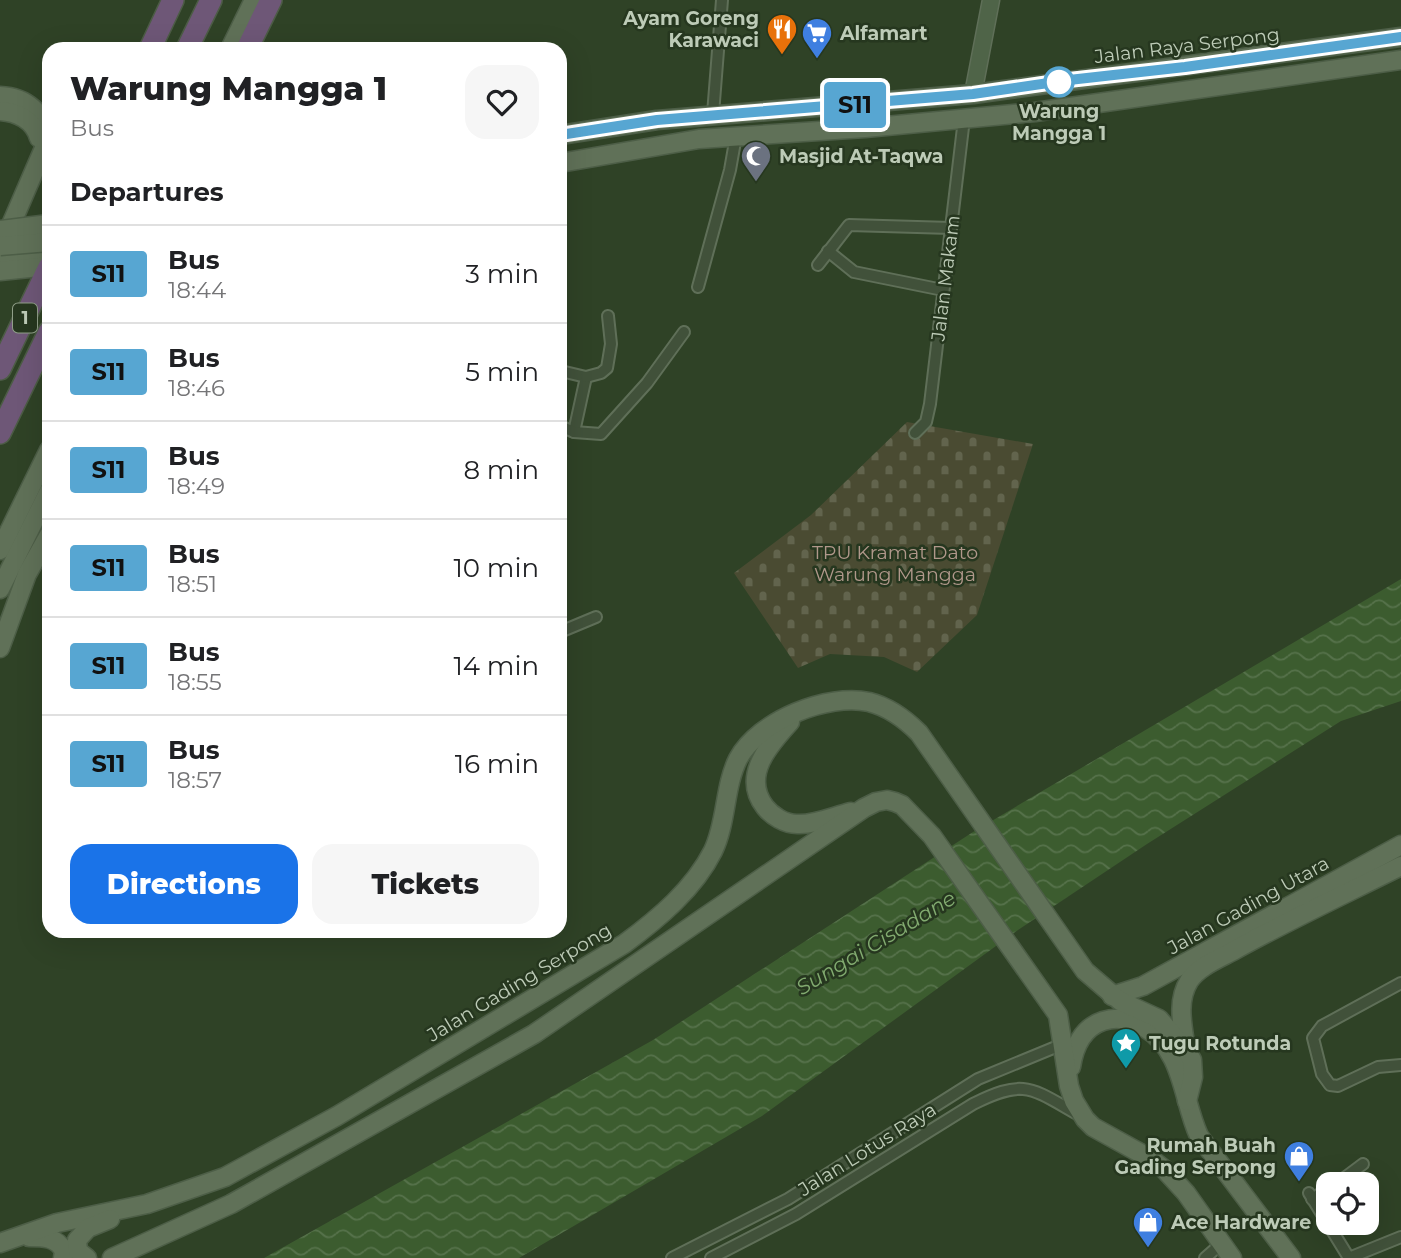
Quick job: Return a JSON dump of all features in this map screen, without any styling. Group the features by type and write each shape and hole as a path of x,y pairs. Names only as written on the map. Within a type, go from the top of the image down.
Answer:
{"highway":[{"path":"153,42 166,0"},
{"path":"153,42 173,0"},
{"path":"190,42 211,0"},
{"path":"250,42 271,0"},
{"name":"1","path":"0,369 42,281"},
{"name":"1","path":"0,433 42,346"}],"main road":[{"path":"233,42 254,0"},
{"path":"973,94 991,0"},
{"name":"Jalan Raya Serpong","path":"567,134 713,114 973,94 1401,37"},
{"path":"567,162 699,139 1035,112 1401,60"},
{"path":"1185,67 1186,92"},
{"path":"0,96 18,99 33,107 42,122"},
{"path":"794,109 796,132"},
{"path":"0,111 16,113 29,121 38,133 42,155 0,248"},
{"path":"0,230 42,225"},
{"path":"0,248 42,243"},
{"path":"0,255 42,252"},
{"path":"0,271 42,267"},
{"path":"0,550 42,464"},
{"path":"0,589 42,505"},
{"path":"0,648 27,574 42,547"},
{"name":"Jalan Gading Serpong","path":"6,1241 87,1216 146,1203 225,1177 337,1116 624,944 650,925 693,880 712,852 723,825 733,771 740,755 780,719 829,702 855,700 883,706 908,722 919,733 1085,971 1116,999 1159,1019 1186,1050"},
{"path":"800,711 761,759 754,785 759,800 782,821 796,824 864,808"},
{"path":"112,1258 231,1205 534,1034 864,808 887,800 902,805 932,836 1058,1015 1068,1081 1074,1101 1084,1118 1093,1127 1151,1159 1164,1170 1186,1193 1227,1251"},
{"name":"Jalan Gading Utara","path":"1116,999 1401,845"},
{"name":"Jalan Gading Utara","path":"1187,1101 1193,1077 1192,1060 1186,1050 1182,996 1189,981 1199,970 1401,866"},
{"path":"1068,1081 1073,1050 1080,1038 1102,1021 1127,1019 1150,1031 1167,1046 1177,1066 1191,1119 1199,1136 1291,1258"},
{"path":"87,1258 78,1251 82,1233 146,1203"},
{"path":"6,1241 37,1237 57,1241 64,1251 63,1258"}],"street":[{"path":"713,114 722,0"},
{"name":"Jalan Makam","path":"915,433 926,422 930,404 964,119"},
{"path":"698,288 730,170 736,136"},
{"path":"818,265 849,225 951,228"},
{"path":"828,251 854,272 943,290"},
{"path":"567,372 586,377 601,373 607,368 611,344 608,316"},
{"path":"567,429 601,434 647,383 684,332"},
{"path":"574,432 586,377"},
{"path":"567,629 597,617"},
{"path":"1401,984 1322,1026 1313,1038 1322,1074 1330,1085 1338,1086 1378,1068 1401,1065"},
{"name":"Jalan Lotus Raya","path":"672,1258 788,1199 978,1079 1063,1044"},
{"path":"998,1071 999,1091"},
{"name":"Jalan Lotus Raya","path":"711,1258 796,1214 973,1104 999,1091 1024,1087 1084,1118"},
{"path":"1352,1172 1363,1164"},
{"path":"1335,1235 1349,1258 1401,1237"},
{"path":"1205,1258 1227,1251"}],"green space":[{"name":"TPU Kramat Dato Warung Mangga","path":"907,422 1033,444 977,615 917,672 884,657 830,654 798,668 734,573 811,515"}],"water":[{"name":"Sungai Cisadane","path":"1401,579 1401,701 1341,721 1147,844 1018,930 762,1116 519,1258 264,1258 653,1040 973,832"}],"bus line":[{"name":"S11","path":"567,134 713,114 888,103 973,94 1401,37"}],"place":[{"name":"Ayam Goreng Karawaci","path":"782,56"},
{"name":"Alfamart","path":"817,60"},
{"name":"Warung Mangga 1","path":"1059,82"},
{"name":"Masjid At-Taqwa","path":"756,183"},
{"name":"Tugu Rotunda","path":"1126,1070"},
{"name":"Rumah Buah Gading Serpong","path":"1299,1183"},
{"name":"Ace Hardware","path":"1148,1249"}]}
